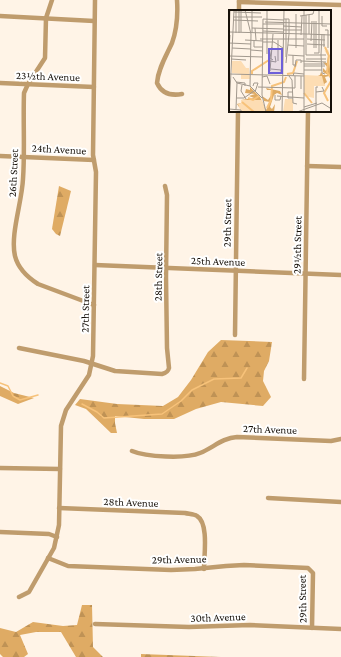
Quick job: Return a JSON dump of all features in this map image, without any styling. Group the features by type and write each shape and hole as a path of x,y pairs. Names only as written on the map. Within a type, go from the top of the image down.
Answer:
{"street":[{"name":"26th Street","path":"52,0 46,18 45,58 28,84 24,93 23,180 14,251 18,264 27,276 38,284 94,305"},
{"name":"27th Street","path":"19,597 29,592 54,548 59,525 60,439 63,419 66,410 89,375 92,363 96,172 94,160 95,0"},
{"path":"177,0 175,32 159,71 157,83 164,93 175,95 182,94"},
{"path":"239,1 309,2 341,6"},
{"path":"0,16 94,20"},
{"name":"23½th Avenue","path":"0,83 94,87"},
{"name":"29th Street","path":"235,335 238,112"},
{"name":"29½th Street","path":"304,380 308,112"},
{"name":"24th Avenue","path":"0,156 94,160"},
{"path":"307,166 341,167"},
{"name":"28th Street","path":"92,363 111,370 125,372 165,374 169,368 167,348 166,268 167,195 165,186"},
{"name":"25th Avenue","path":"95,265 341,275"},
{"path":"19,348 92,363"},
{"name":"27th Avenue","path":"132,451 142,454 187,456 204,451 222,440 237,436 331,441 341,439"},
{"path":"0,468 60,469"},
{"path":"268,498 341,502"},
{"name":"28th Avenue","path":"59,508 185,513 195,515 200,519 204,528 204,569"},
{"path":"0,532 49,534 57,537"},
{"name":"29th Avenue","path":"48,558 68,566 171,570 204,569 244,565 303,567 310,569"},
{"name":"29th Street","path":"310,569 313,573 312,628"},
{"name":"30th Avenue","path":"95,624 171,627 250,626 341,629"}],"green space":[{"path":"59,186 71,191 60,236 52,229"},
{"path":"221,340 272,342 269,361 264,371 263,381 271,397 263,406 221,402 196,409 174,419 144,419 115,416 117,433 111,433 86,409 75,405 80,399 117,404 163,406 178,397 191,380 208,352"},
{"path":"0,386 14,393 34,398 18,404 0,396"},
{"path":"82,605 92,605 93,647 103,657 76,657 61,632 36,632 20,635 28,654 24,657 3,657 0,654 0,628 16,632 33,622 63,626 77,625"},
{"path":"141,654 221,657 141,657"}],"waterway":[{"path":"82,404 97,412 104,418 162,414 181,401 192,390 214,379 241,378 247,368"},
{"path":"0,383 8,386 13,396 20,400 38,395"}]}
